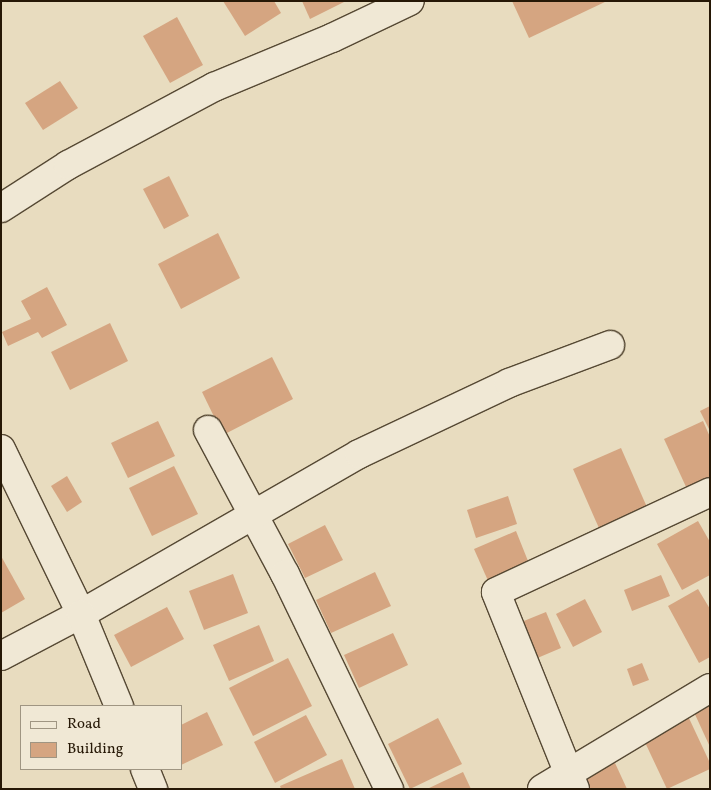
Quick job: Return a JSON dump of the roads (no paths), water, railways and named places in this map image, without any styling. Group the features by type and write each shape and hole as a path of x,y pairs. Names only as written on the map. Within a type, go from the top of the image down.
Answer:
{"street":[{"path":"1,208 68,165 214,87 332,38 407,2"},
{"path":"1,656 82,614 359,454 509,383 610,345"},
{"path":"208,430 255,515 389,789"},
{"path":"1,449 82,614 119,705"},
{"path":"571,782 496,592 710,492"},
{"path":"542,789 571,782 710,688"},
{"path":"145,770 153,789"}]}
